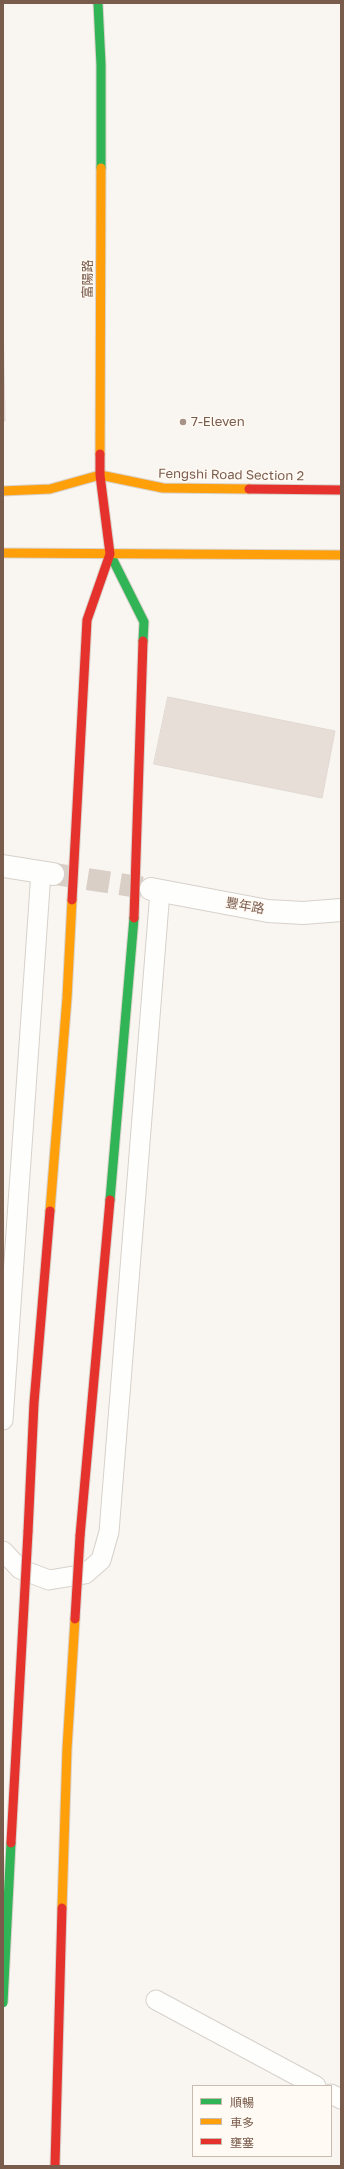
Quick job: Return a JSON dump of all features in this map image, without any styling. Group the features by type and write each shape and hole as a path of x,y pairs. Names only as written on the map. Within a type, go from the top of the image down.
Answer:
{"main road":[{"name":"富陽路","path":"98,3 100,65 100,475 110,554"},
{"name":"Fengshi Road Section 2","path":"3,491 50,489 100,475 163,488 341,490"},
{"path":"3,553 341,555"},
{"path":"3,2003 34,1404 67,998 87,620 110,554"},
{"path":"55,2166 67,1749 80,1536 133,942 144,630 144,622 110,554"}],"street":[{"path":"3,866 47,873"},
{"name":"豐年路","path":"156,890 268,911 303,913 341,910"}],"lane":[{"path":"3,1420 47,873"},
{"path":"3,1551 20,1569 49,1580 85,1574 101,1560 109,1532 156,890"},
{"path":"156,2000 314,2085"},
{"path":"332,2095 341,2100"}],"building":[{"path":"3,314 5,421 3,421"},
{"path":"168,697 335,731 322,798 154,764"}],"tunnel":[{"path":"55,874 151,889"}],"traffic: fast":[{"path":"98,3 101,65 101,168"},
{"path":"110,554 144,622 143,641"},
{"path":"110,1200 134,918"},
{"path":"3,2003 11,1843"}],"traffic: slow":[{"path":"100,454 101,168"},
{"path":"3,491 50,489 100,475 163,488 249,489"},
{"path":"3,553 341,555"},
{"path":"50,1211 67,998 72,900"},
{"path":"62,1908 67,1749 75,1619"}],"traffic: jam":[{"path":"100,454 100,475 110,554"},
{"path":"249,489 341,490"},
{"path":"72,900 87,620 110,554"},
{"path":"134,918 143,641"},
{"path":"80,1536 110,1200"},
{"path":"28,1532 34,1403 50,1211"},
{"path":"11,1843 28,1532"},
{"path":"75,1619 80,1536"},
{"path":"55,2166 62,1908"}],"place":[{"name":"7-Eleven","path":"183,422"}]}
